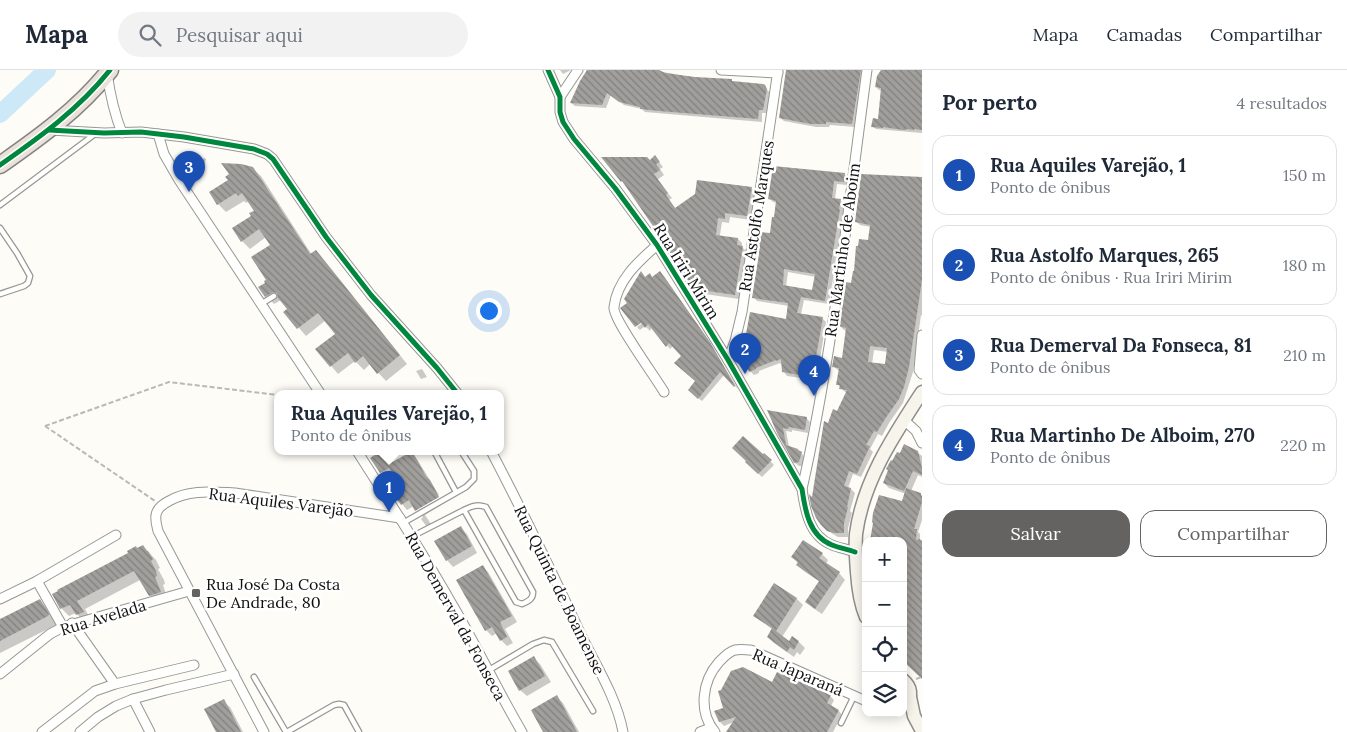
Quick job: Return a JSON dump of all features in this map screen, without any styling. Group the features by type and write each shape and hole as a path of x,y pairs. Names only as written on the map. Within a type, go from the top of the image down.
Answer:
{"highway":[{"path":"0,166 49,130 79,104 109,72"}],"main road":[{"path":"862,607 855,552 858,524 865,497 871,479 922,392"},
{"path":"907,684 911,692 907,701"},
{"path":"909,713 922,731"}],"street":[{"name":"Rua Iriri Mirim","path":"548,70 560,97 560,112 564,122 574,139 615,188 657,245 728,360 802,488 805,510 818,536 831,545 855,552"},
{"path":"560,97 578,70"},
{"path":"721,70 778,71"},
{"name":"Rua Martinho de Aboim","path":"802,488 813,440 841,262 867,70"},
{"name":"Rua Astolfo Marques","path":"728,360 742,312 778,71"},
{"path":"109,72 109,90 115,117 122,133"},
{"path":"49,130 141,132 254,149 267,154 273,159 326,238 371,295 455,390"},
{"path":"158,134 164,154 174,173 318,390"},
{"path":"657,245 628,273 618,291 613,308 622,328 664,392"},
{"path":"922,335 919,370 922,374"},
{"path":"904,420 916,431 922,442"},
{"name":"Rua Demerval da Fonseca","path":"360,455 413,536 451,601 522,732"},
{"name":"Rua Quinta de Boamense","path":"493,455 612,698 623,732"},
{"name":"Rua Aquiles Varejão","path":"162,505 184,494 209,492 235,493 402,520"},
{"path":"162,505 156,514 158,531 264,732"},
{"path":"0,599 37,581 116,535"},
{"path":"37,581 68,625 115,684"},
{"name":"Rua Avelada","path":"0,674 50,634 68,625 189,591"},
{"name":"Rua Japaraná","path":"713,730 708,725 705,709 705,688 715,667 726,655 734,650 751,650 862,699"},
{"path":"42,732 87,696 95,692 115,684 194,665"},
{"path":"80,732 98,717 116,706 133,699 234,674"},
{"path":"133,699 150,732"},
{"path":"700,732 713,730"}],"lane":[{"path":"0,205 97,132"},
{"path":"0,228 30,276 28,283 24,286 0,294"},
{"path":"261,304 274,296"},
{"path":"436,455 456,492"},
{"path":"402,520 466,487 474,479 474,471 464,455"},
{"path":"413,536 464,510 474,506 486,507 533,592 531,600 522,604 516,602 464,510"},
{"path":"488,671 533,644 544,640 552,642 593,711"},
{"path":"254,677 286,732 334,705 340,704 344,705 360,732"},
{"path":"841,723 854,696"}],"path":[{"path":"162,505 45,426 169,382 274,395"}],"building":[{"path":"587,70 659,70 665,73 732,79 732,81 763,84 767,89 763,110 759,110 758,119 640,109 640,107 619,102 607,93 602,105 570,103"},
{"path":"786,70 861,70 852,124 826,122 826,124 811,124 779,118"},
{"path":"881,70 922,70 922,130 871,127 873,118 878,119 881,88 875,87 877,76"},
{"path":"655,155 660,162 656,164 660,170 654,174 668,193 666,195 675,208 695,194 697,180 752,187 747,216 725,213 725,219 718,218 716,235 738,238 737,245 743,246 735,295 701,290 699,298 664,243 671,239 659,226 655,229 622,181 601,157 647,157 650,160"},
{"path":"221,163 253,167 310,254 316,250 400,355 377,374 363,356 355,363 348,353 330,367 315,349 335,334 318,313 297,329 283,312 287,309 278,298 277,293 273,292 265,297 258,287 265,283 264,281 266,280 251,257 270,245 259,229 241,242 232,228 251,216 249,213 254,211 242,193 238,196 236,193 217,205 209,192 228,180 225,177 229,174"},
{"path":"773,166 845,173 844,182 834,181 832,198 841,199 825,301 801,297 797,313 823,317 813,374 806,373 805,376 782,372 781,359 749,372 745,360 744,345 750,312 786,319 788,303 752,298 759,254 760,232 770,233 772,217 774,217 776,201 768,199","holes":["784,269 815,274 812,290 783,285"]},
{"path":"861,174 922,177 922,280 909,367 904,387 899,399 877,432 874,431 866,445 870,446 857,474 849,471 844,486 851,488 844,523 844,533 833,533 827,531 816,518 809,494 812,497 824,421 828,423 833,409 837,411 847,390 839,389 840,385 836,385 839,368 832,367 834,356 842,358 846,328 839,326 846,282 851,283 854,271 856,246 858,246 859,239 868,240 870,225 855,222","holes":["870,346 887,348 885,364 868,362"]},
{"path":"641,271 645,277 650,273 652,277 660,271 710,342 734,387 720,372 698,399 688,390 695,381 674,363 681,356 669,343 666,347 648,324 645,328 641,323 635,327 620,308 627,303 624,299"},
{"path":"767,410 807,417 805,430 789,427 788,429 783,428 786,445 802,452 799,462 794,463 777,433"},
{"path":"743,436 772,460 758,474 732,448"},
{"path":"904,444 918,451 922,475 913,471 904,491 883,483 888,470 886,469 897,452 900,453"},
{"path":"375,455 383,455 389,464 405,455 414,455 439,497 415,511 409,500 401,505 395,496 402,491 389,468 380,473 370,458"},
{"path":"906,488 921,493 922,496 914,529 917,529 916,540 922,540 922,679 907,665 907,537 871,537 873,513 879,495 902,501"},
{"path":"461,526 472,546 446,561 434,541"},
{"path":"803,540 823,553 819,558 840,572 815,609 805,602 819,581 796,565 798,562 791,557"},
{"path":"143,545 153,559 151,561 156,571 157,576 155,577 161,592 149,596 134,571 77,601 84,612 76,615 70,605 60,609 52,594 57,590 128,553 127,551 136,546 137,548"},
{"path":"483,565 512,616 500,622 507,637 500,641 492,627 485,631 456,580"},
{"path":"774,583 797,598 776,631 789,641 792,636 799,641 794,650 790,647 787,652 767,637 772,628 753,616"},
{"path":"40,599 49,614 48,616 0,641 0,619"},
{"path":"534,656 545,676 519,691 508,671"},
{"path":"743,667 772,682 777,672 831,695 827,703 839,710 827,732 726,732 736,717 719,722 714,711 723,708 718,691 721,690 731,671"},
{"path":"557,695 577,732 543,732 531,710"},
{"path":"224,699 241,732 216,732 204,709"}],"waterway":[{"path":"0,114 47,70"}],"cycle path":[{"path":"0,165 72,110 110,70"},
{"path":"548,70 560,97 560,112 563,122 574,139 615,188 657,245 728,360 802,489 807,514 813,529 824,541 855,552"},
{"path":"49,130 104,133 141,132 254,149 267,154 273,159 326,237 371,295 455,390"}],"place":[{"name":"Rua Demerval Da Fonseca, 81","path":"189,192"},
{"name":"Rua Astolfo Marques, 265","path":"745,374"},
{"name":"Rua Martinho De Alboim, 270","path":"814,396"},
{"name":"Rua Aquiles Varejão, 1","path":"389,512"},
{"name":"Rua José Da Costa De Andrade, 80","path":"196,593"}]}
